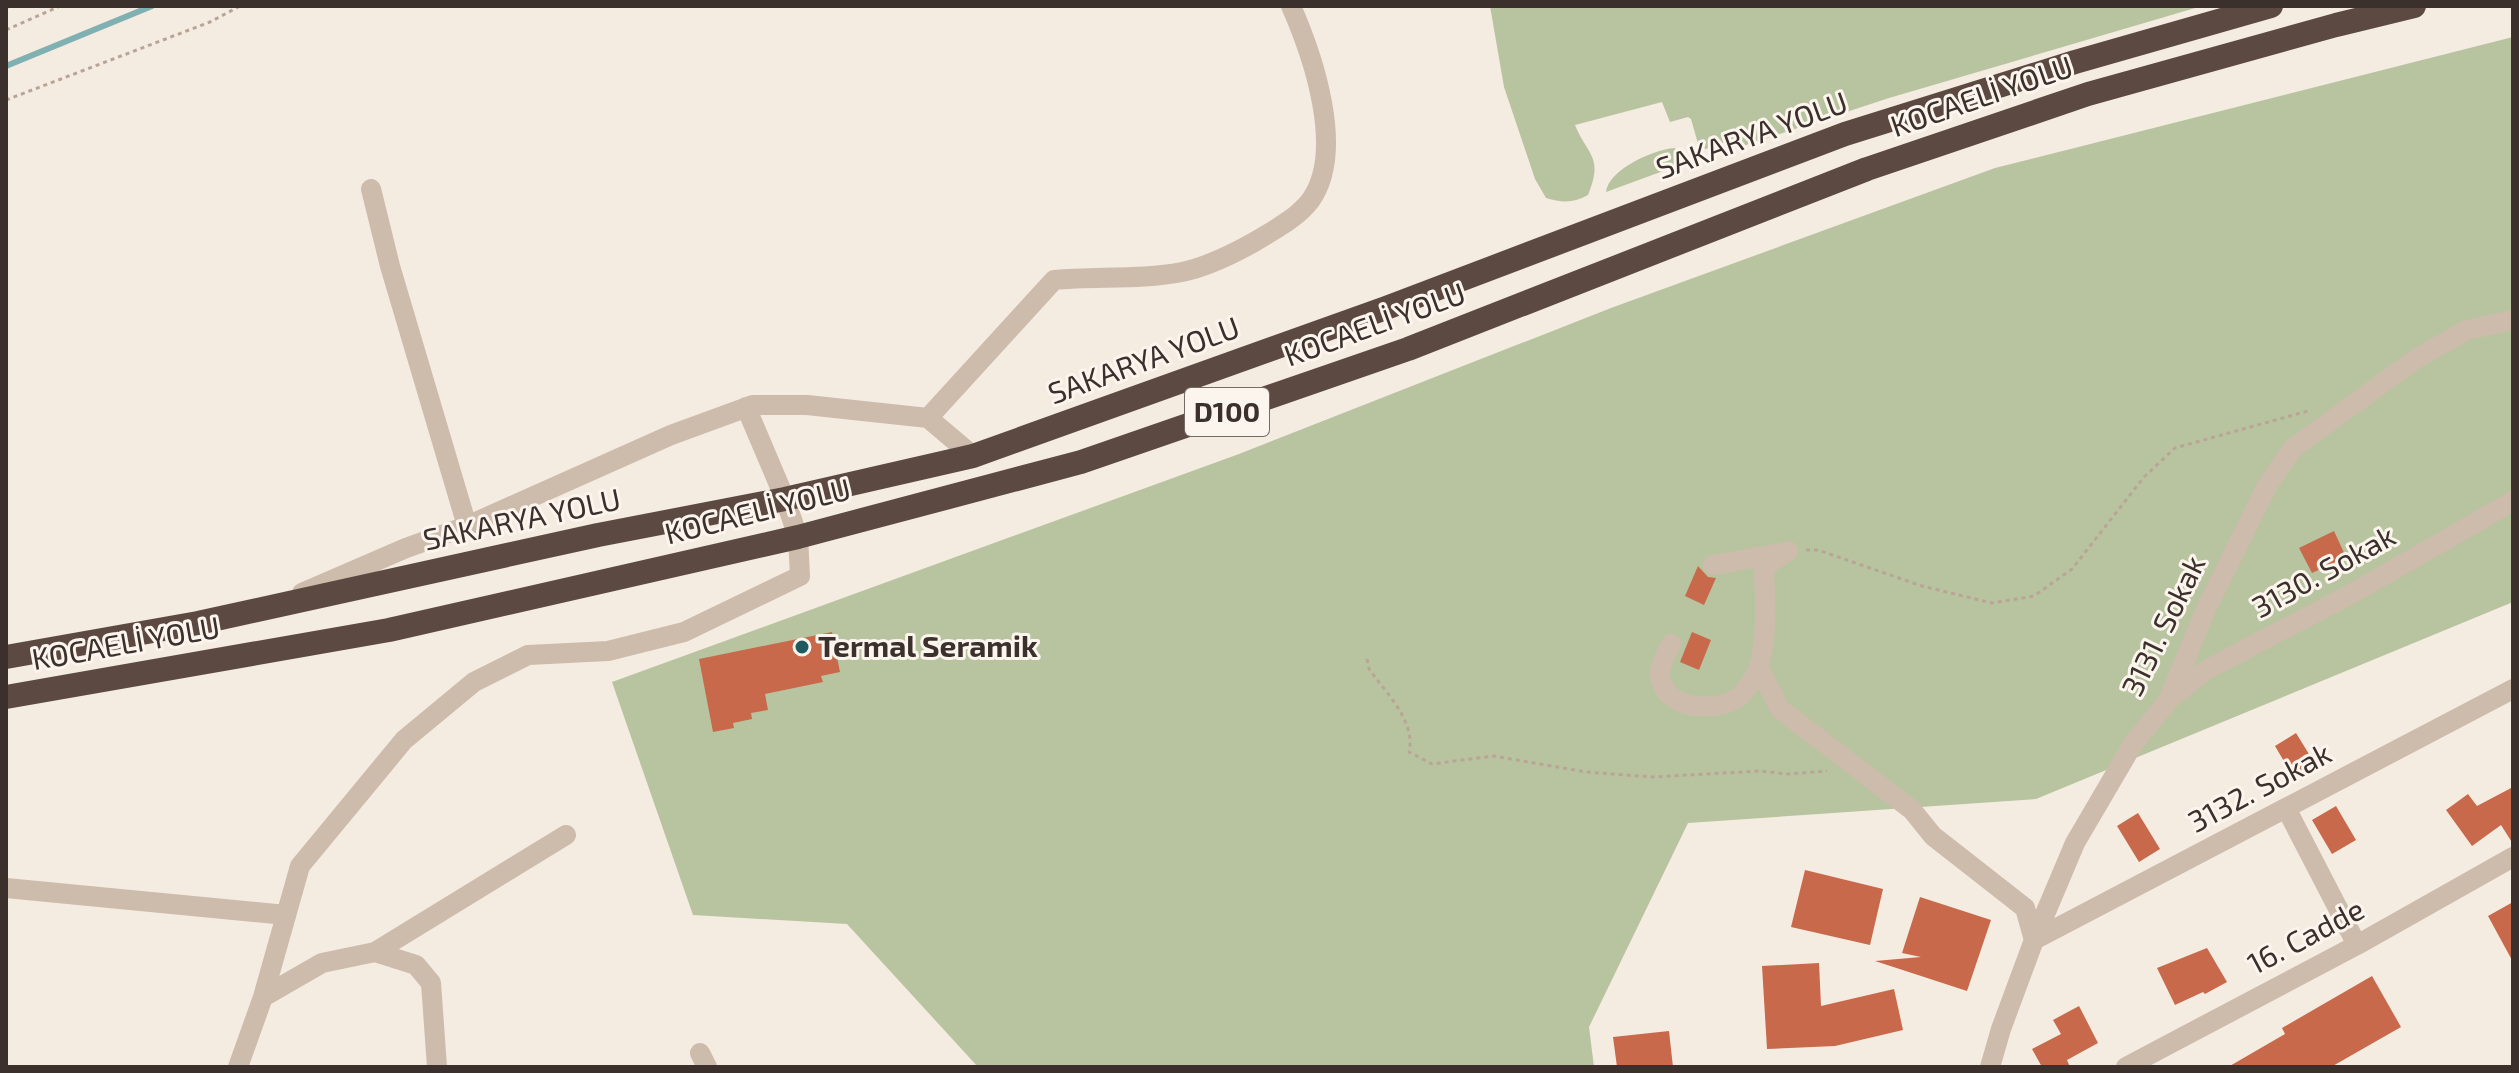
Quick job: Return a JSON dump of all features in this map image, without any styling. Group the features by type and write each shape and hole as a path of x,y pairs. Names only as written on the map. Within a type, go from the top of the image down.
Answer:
{"highway":[{"name":"SAKARYA YOLU","path":"6,657 264,610 973,456 1386,308 1845,134 2075,62 2271,6"},
{"name":"KOCAELİ YOLU","path":"6,697 389,630 798,537 1081,462 1408,349 1867,169 2088,94 2414,6"}],"street":[{"path":"928,418 1054,280 1185,272 1245,248 1282,226 1310,201 1320,179 1326,146 1319,89 1306,41 1291,6"},
{"path":"371,189 390,266 467,526"},
{"name":"3131. Sokak","path":"1990,1067 2034,940 2075,843 2133,744 2168,701 2207,607 2267,486 2292,449 2417,358 2467,330 2513,320"},
{"path":"264,610 406,548 467,526 671,435 746,407 807,405 928,418 973,456"},
{"path":"238,1067 263,997 300,866 404,740 474,682 528,655 608,651 684,632 800,576 798,537 746,407"},
{"name":"3130. Sokak","path":"2168,701 2206,670 2353,593 2513,501"},
{"path":"1713,565 1788,551"},
{"path":"1671,644 1660,671 1665,691 1681,703 1707,708 1737,700 1759,668 1765,616 1764,567 1788,551"},
{"path":"1759,668 1780,709 1912,810 1933,836 2025,908 2034,940"},
{"name":"3132. Sokak","path":"2034,940 2513,689"},
{"path":"2286,808 2357,945"},
{"path":"263,997 322,963 375,952 566,835"},
{"name":"16. Cadde","path":"2126,1067 2357,945 2513,857"},
{"path":"6,888 286,915"},
{"path":"375,952 416,965 431,983 437,1067"}],"path":[{"path":"6,30 60,6"},
{"path":"6,100 210,22 240,6"},
{"path":"1788,551 1818,550 1922,586 1992,603 2034,596 2072,569 2144,477 2175,448 2313,410"},
{"path":"1367,659 1369,669 1407,722 1412,738 1409,752 1432,764 1494,756 1586,772 1652,777 1760,771 1819,773 1854,765"}],"green space":[{"path":"1490,6 2202,6 1889,98 1740,147 1719,143 1706,149 1699,147 1691,119 1688,117 1670,122 1662,102 1575,125 1592,157 1593,182 1588,195 1578,200 1558,201 1546,198 1535,179 1504,87"},
{"path":"2513,37 2513,602 2036,799 1688,823 1589,1027 1594,1067 978,1067 847,924 693,915 612,682 1239,454 1611,308 1995,168"},
{"path":"1674,148 1682,152 1685,163 1606,192 1623,168 1655,152"}],"building":[{"path":"2334,531 2346,557 2312,573 2299,548"},
{"path":"1698,566 1708,577 1716,578 1704,605 1685,596"},
{"path":"832,632 840,672 821,676 823,682 765,694 768,710 751,713 752,719 733,723 734,728 713,732 699,659"},
{"path":"1692,632 1711,640 1699,670 1680,662"},
{"path":"2296,733 2317,767 2295,780 2275,746"},
{"path":"2513,787 2513,844 2501,825 2472,846 2446,810 2468,794 2477,806"},
{"path":"2336,806 2356,840 2332,854 2312,820"},
{"path":"2138,813 2160,849 2139,862 2117,826"},
{"path":"1805,870 1883,889 1870,945 1791,927"},
{"path":"1920,897 1991,920 1967,991 1875,961 1921,957 1902,953"},
{"path":"2513,902 2513,962 2488,916"},
{"path":"2207,948 2227,982 2175,1005 2157,968"},
{"path":"1819,963 1821,1006 1894,989 1903,1030 1835,1046 1767,1049 1762,966"},
{"path":"2372,976 2401,1027 2331,1067 2228,1067 2285,1034 2282,1028"},
{"path":"2079,1006 2098,1043 2067,1060 2070,1067 2042,1067 2032,1049 2061,1034 2053,1020"},
{"path":"1669,1031 1673,1067 1617,1067 1613,1037"}],"waterway":[{"path":"6,66 152,6"}],"place":[{"name":"Termal Seramik","path":"802,647"}]}
